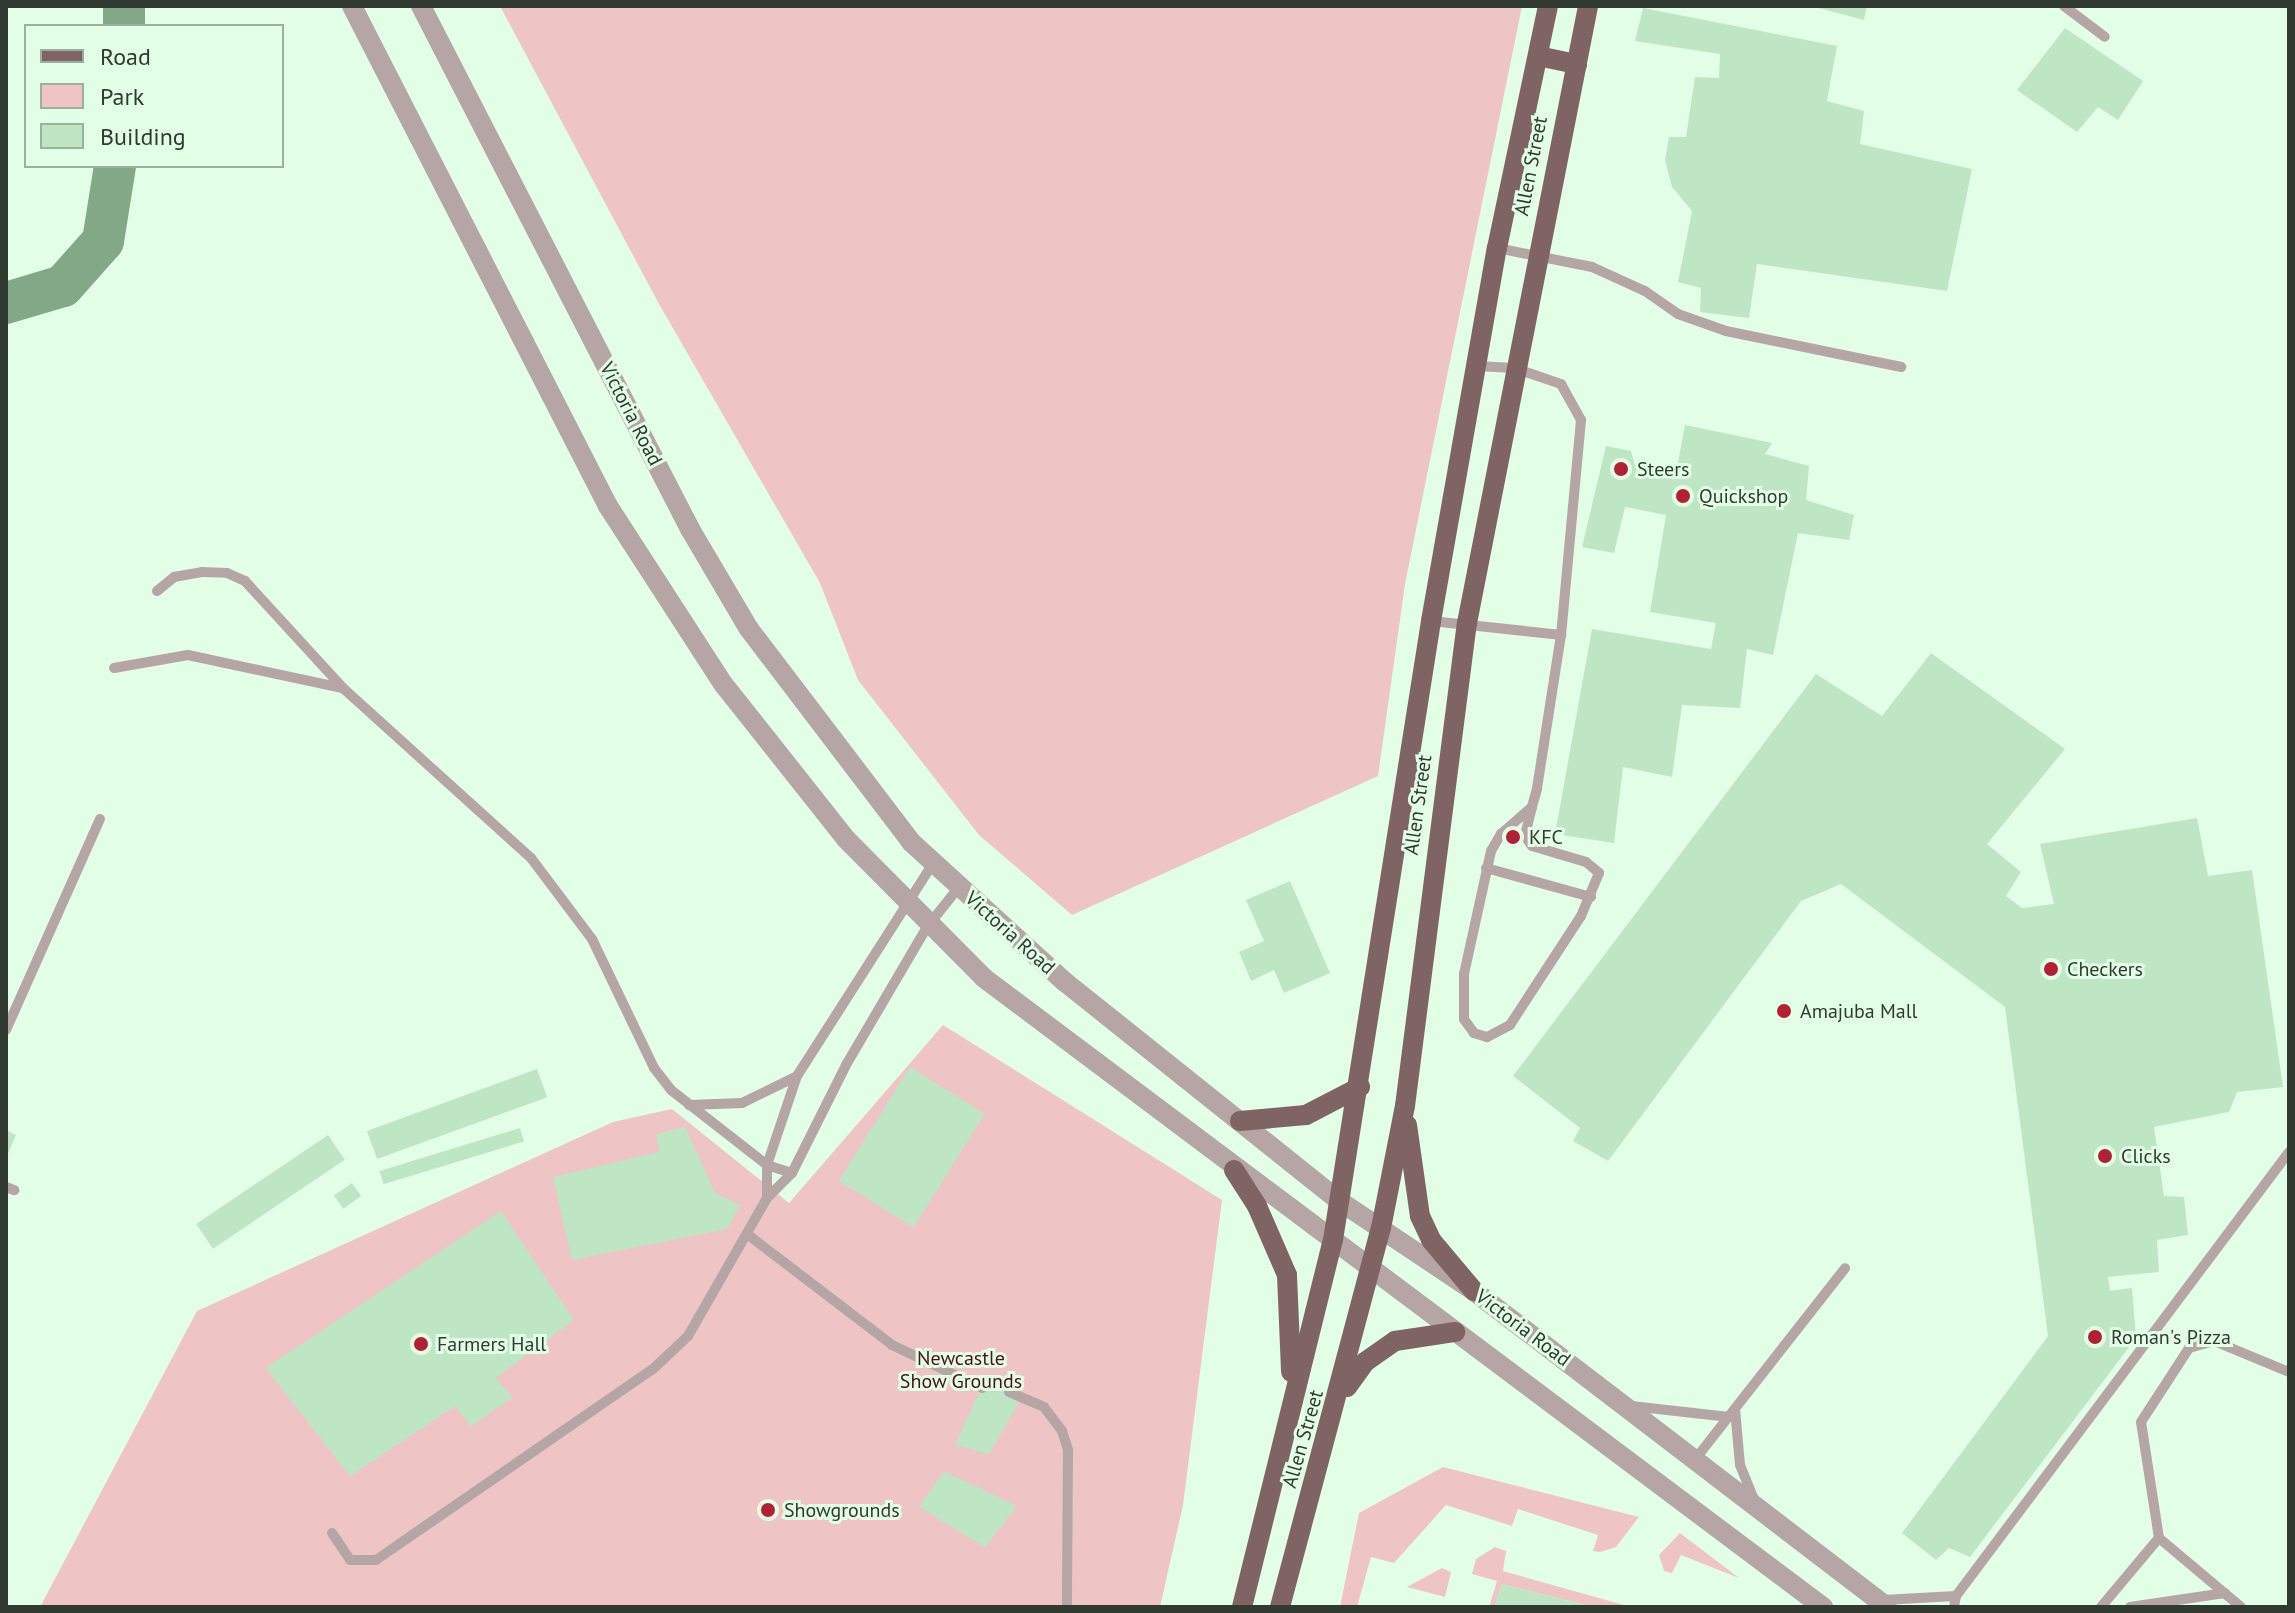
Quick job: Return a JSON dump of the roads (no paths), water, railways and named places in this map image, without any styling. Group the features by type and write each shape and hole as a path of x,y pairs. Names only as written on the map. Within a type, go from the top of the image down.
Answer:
{"main road":[{"name":"Allen Street","path":"1242,1607 1333,1240 1360,1087 1431,621 1497,248 1548,6"},
{"name":"Allen Street","path":"1280,1607 1372,1270 1405,1106 1467,623 1514,368 1588,6"},
{"path":"1538,56 1577,64"},
{"path":"1240,1121 1306,1115 1360,1087"},
{"path":"1405,1106 1420,1216 1431,1240 1474,1291"},
{"path":"1234,1170 1264,1218 1287,1275 1293,1320 1289,1412"},
{"path":"1339,1399 1365,1362 1395,1341 1455,1332"}],"street":[{"path":"352,6 608,506 675,613 778,759 927,927 984,978 1234,1170 1333,1240 1823,1607"},
{"name":"Victoria Road","path":"421,6 690,529 749,629 841,755 933,863 1065,982 1338,1200 1474,1291 1697,1457 1883,1604"}],"lane":[{"path":"2064,6 2105,37"},
{"path":"1497,248 1538,253 1612,275 1695,322 1901,367"},
{"path":"1476,366 1514,368 1561,384 1581,420 1561,635 1527,842 1594,867 1599,881 1510,1025 1487,1037 1474,1033 1464,1019 1464,974 1486,868 1501,834 1532,807"},
{"path":"157,591 174,577 202,572 217,571 245,581 344,689 531,858 592,939 654,1068 689,1105 767,1165 792,1173"},
{"path":"1431,621 1561,635"},
{"path":"114,668 188,655 344,689"},
{"path":"6,1030 100,819"},
{"path":"767,1198 767,1165 797,1076 905,902 933,863"},
{"path":"1486,868 1591,897"},
{"path":"332,1533 350,1560 376,1560 653,1369 707,1310 767,1198 792,1173 846,1065 927,927 959,887"},
{"path":"689,1105 742,1103 797,1076"},
{"path":"1883,1604 1955,1602 2289,1152"},
{"path":"747,1234 892,1345 982,1388"},
{"path":"1697,1457 1845,1268"},
{"path":"2241,1607 2159,1538 2141,1422 2189,1348 2214,1341 2289,1372"},
{"path":"1009,1392 1044,1407 1062,1431 1068,1450 1067,1607"},
{"path":"1626,1404 1732,1413"},
{"path":"1732,1413 1740,1465 1755,1502"},
{"path":"2101,1607 2159,1538"},
{"path":"2130,1607 2225,1593"}],"waterway":[{"path":"124,6 124,24"},
{"path":"6,303 63,286 103,241 115,168"}],"place":[{"name":"Steers","path":"1621,469"},
{"name":"Quickshop","path":"1683,496"},
{"name":"KFC","path":"1513,837"},
{"name":"Checkers","path":"2051,969"},
{"name":"Amajuba Mall","path":"1784,1011"},
{"name":"Clicks","path":"2105,1156"},
{"name":"Roman's Pizza","path":"2095,1337"},
{"name":"Farmers Hall","path":"421,1344"},
{"name":"Showgrounds","path":"768,1510"}],"park label":[{"name":"Newcastle Show Grounds","path":"961,1370"}]}
